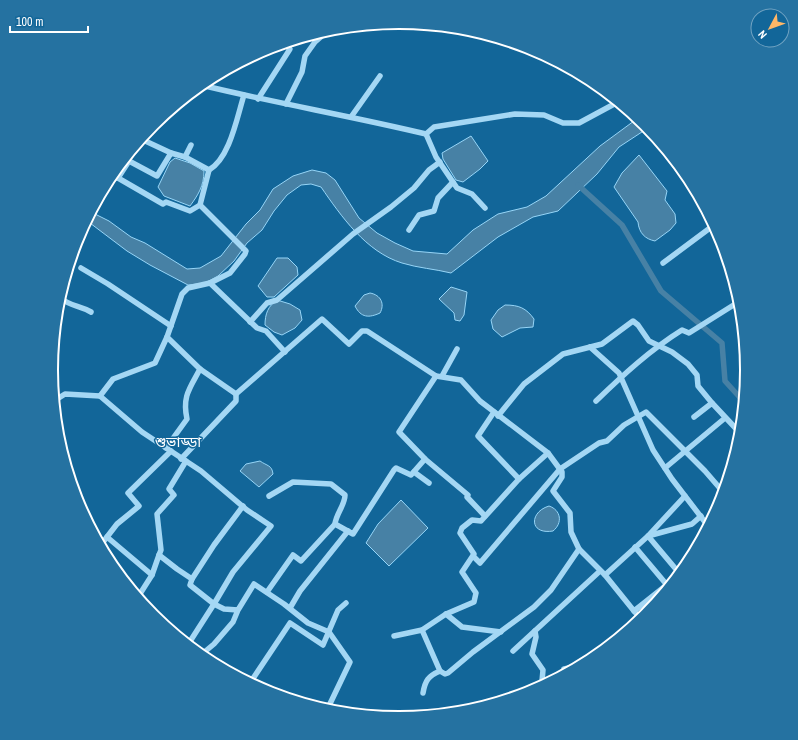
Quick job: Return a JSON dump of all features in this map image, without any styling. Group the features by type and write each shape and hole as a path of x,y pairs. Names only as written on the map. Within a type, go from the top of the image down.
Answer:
{"street":[{"path":"286,104 302,72 305,56 318,39"},
{"path":"258,99 290,49 288,47"},
{"path":"351,117 380,76"},
{"path":"209,87 258,99 351,117 426,134"},
{"path":"171,153 157,176 129,161 118,178 163,204 166,202 190,211 200,204 209,170 216,166 227,148 244,95"},
{"path":"426,134 434,127 515,114 544,115 563,123 579,123 613,105"},
{"path":"426,134 452,182 458,188 472,194 485,208"},
{"path":"147,141 171,153 185,157 209,170"},
{"path":"185,157 191,145"},
{"path":"250,322 267,303 277,300 352,234 391,207 414,188 429,170 440,162"},
{"path":"409,230 419,215 434,211 438,198 452,182"},
{"path":"100,396 113,379 154,363 167,337 182,294 188,288 210,283 230,273 246,251 200,204"},
{"path":"664,263 709,229"},
{"path":"81,268 171,326"},
{"path":"210,283 250,322 257,328 266,331 285,352"},
{"path":"65,302 70,305 82,307 91,312"},
{"path":"596,401 621,376 658,345 682,330 689,333 733,305"},
{"path":"141,593 152,575 161,550 158,514 174,495 169,489 184,460 236,401 236,394 322,319 348,343 350,343 365,330 439,376 461,380 480,401 548,453 560,469 562,477 553,491 570,513 571,532 579,549 602,573 637,614"},
{"path":"519,479 478,436 524,384 563,354 602,344 633,321 638,325 649,341 672,352 688,364 697,375 698,386 735,428"},
{"path":"167,337 200,369 236,394"},
{"path":"590,346 621,376 653,450 705,521"},
{"path":"457,349 399,432 424,459 468,495 467,497 486,516"},
{"path":"104,540 117,524 139,506 128,493 168,449 187,419 184,405 189,389 200,369"},
{"path":"59,398 65,394 100,396 142,432 201,471 271,526 233,572 191,641"},
{"path":"694,417 712,403"},
{"path":"473,556 480,563 560,469 599,444 607,441 624,425 646,412 719,488"},
{"path":"665,468 725,418"},
{"path":"394,636 422,630 446,614 472,605 476,599 476,593 462,572 473,556 473,549 460,533 468,522 472,520 480,522 519,479 548,453"},
{"path":"335,524 353,534 395,469 410,475 424,459"},
{"path":"414,472 429,483"},
{"path":"267,592 293,555 301,561 335,524 335,518 345,500 345,495 331,484 293,482 269,496"},
{"path":"513,651 602,573 648,536 685,496"},
{"path":"238,610 224,609 214,604 196,588 190,585 192,579 244,506"},
{"path":"648,536 692,524 701,516"},
{"path":"290,608 300,591 348,532"},
{"path":"648,536 675,570"},
{"path":"107,537 152,575"},
{"path":"635,547 665,583"},
{"path":"422,630 440,671 445,674 448,673 473,652 534,606 551,590 579,549"},
{"path":"159,555 177,570 192,579"},
{"path":"206,651 214,644 233,622 238,610 254,584 290,608 308,623 329,632 350,662 331,704"},
{"path":"634,610 657,592"},
{"path":"253,678 290,623 323,645 338,610 346,603"},
{"path":"446,614 462,627 501,632"},
{"path":"535,632 536,638 532,654 543,670 542,679"},
{"path":"423,694 424,683 429,676 440,671"}],"water":[{"path":"633,122 642,132 619,147 597,174 558,211 533,217 498,237 451,273 402,263 377,251 346,221 321,187 311,184 301,185 287,195 274,211 262,230 247,243 234,261 218,276 205,283 188,285 127,251 91,224 96,214 109,221 131,237 145,243 187,269 200,268 221,256 246,224 260,210 273,189 293,176 312,170 326,173 335,180 359,218 377,233 413,251 447,254 473,230 498,214 527,207 546,196 600,146"},
{"path":"471,136 488,161 463,182 456,180 443,159 442,153"},
{"path":"639,155 667,191 665,200 675,214 676,223 670,230 655,241 648,239 641,232 638,222 614,187 622,173"},
{"path":"175,158 190,163 204,171 200,190 190,206 164,196 158,187 170,162"},
{"path":"277,258 288,258 297,267 298,275 274,297 267,297 258,286"},
{"path":"451,287 467,292 464,315 460,321 455,320 454,313 439,299"},
{"path":"370,293 374,294 381,300 382,306 380,313 372,316 366,316 360,313 355,306 364,295"},
{"path":"277,300 290,304 300,310 302,320 295,328 282,335 274,332 265,325 268,311 271,305"},
{"path":"505,305 518,307 528,312 534,319 533,327 520,328 502,337 493,329 491,320 498,310"},
{"path":"260,461 270,467 273,474 259,487 240,471 246,464"},
{"path":"401,500 428,528 389,566 366,543 378,524"},
{"path":"549,506 556,510 558,514 558,524 553,531 539,530 534,522 535,518 542,509"}],"waterway":[{"path":"578,185 622,225 661,291 722,343 725,381 739,396"}],"district":[{"name":"শুভাড্ডা","path":"178,441"}]}
